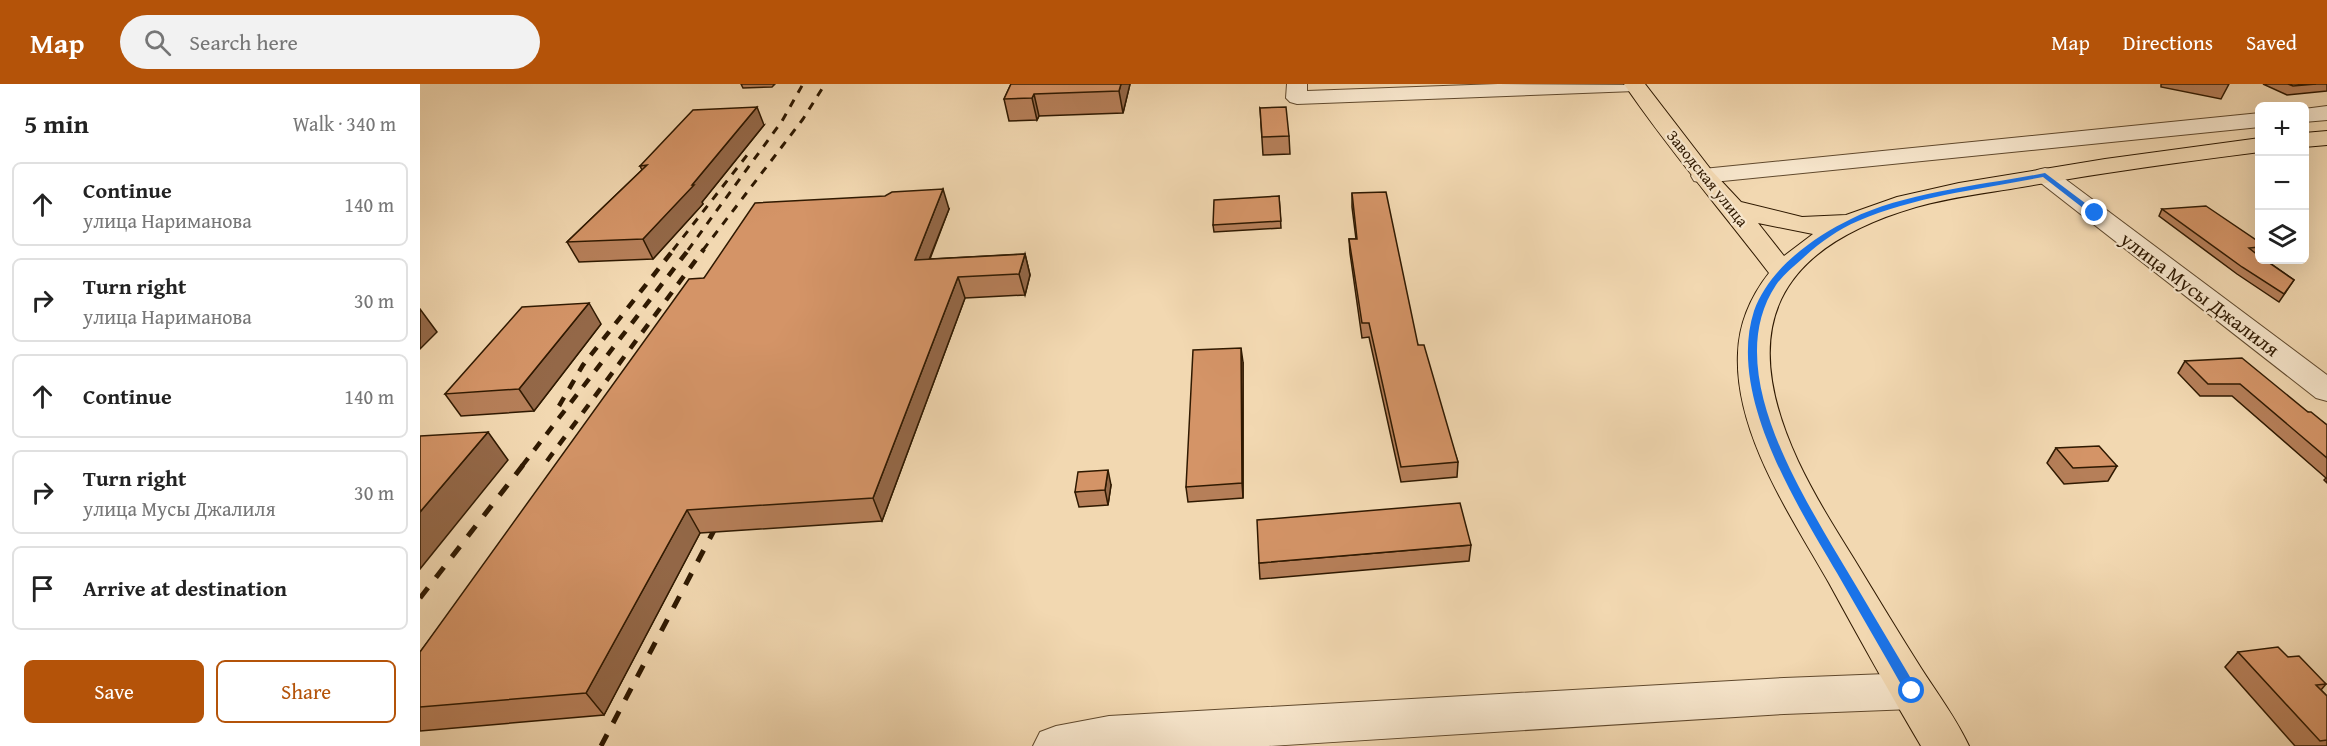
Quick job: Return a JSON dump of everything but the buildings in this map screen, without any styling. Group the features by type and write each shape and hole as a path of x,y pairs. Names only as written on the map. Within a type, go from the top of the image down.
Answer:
{"main road":[{"name":"Заводская улица","path":"1635,85 1703,176 1732,207 1782,272"},
{"path":"2309,140 2327,138"},
{"path":"1732,207 1777,221 1835,225 1904,202 2045,175 2255,147"},
{"path":"1854,220 1817,241 1772,284 1759,309 1754,336 1755,377 1766,423 1797,495 1946,746"}],"street":[{"path":"1297,84 1297,98 1635,85"},
{"path":"2309,115 2327,113"},
{"path":"1703,176 2255,120"},
{"name":"улица Мусы Джалиля","path":"2045,175 2327,391"},
{"path":"1056,746 1109,736 1784,696 1912,691"}],"railway":[{"path":"688,250 782,121 803,84"},
{"path":"703,250 803,119 825,84"},
{"path":"673,250 748,154"},
{"path":"559,406 583,365 674,249"},
{"path":"522,466 689,249"},
{"path":"547,461 704,249"},
{"path":"420,598 523,465"},
{"path":"601,746 721,517"}],"route":[{"path":"1912,691 1797,495 1773,442 1757,390 1753,361 1754,328 1759,309 1772,284 1782,272 1817,241 1854,220 1904,202 2045,175 2095,213"}]}
